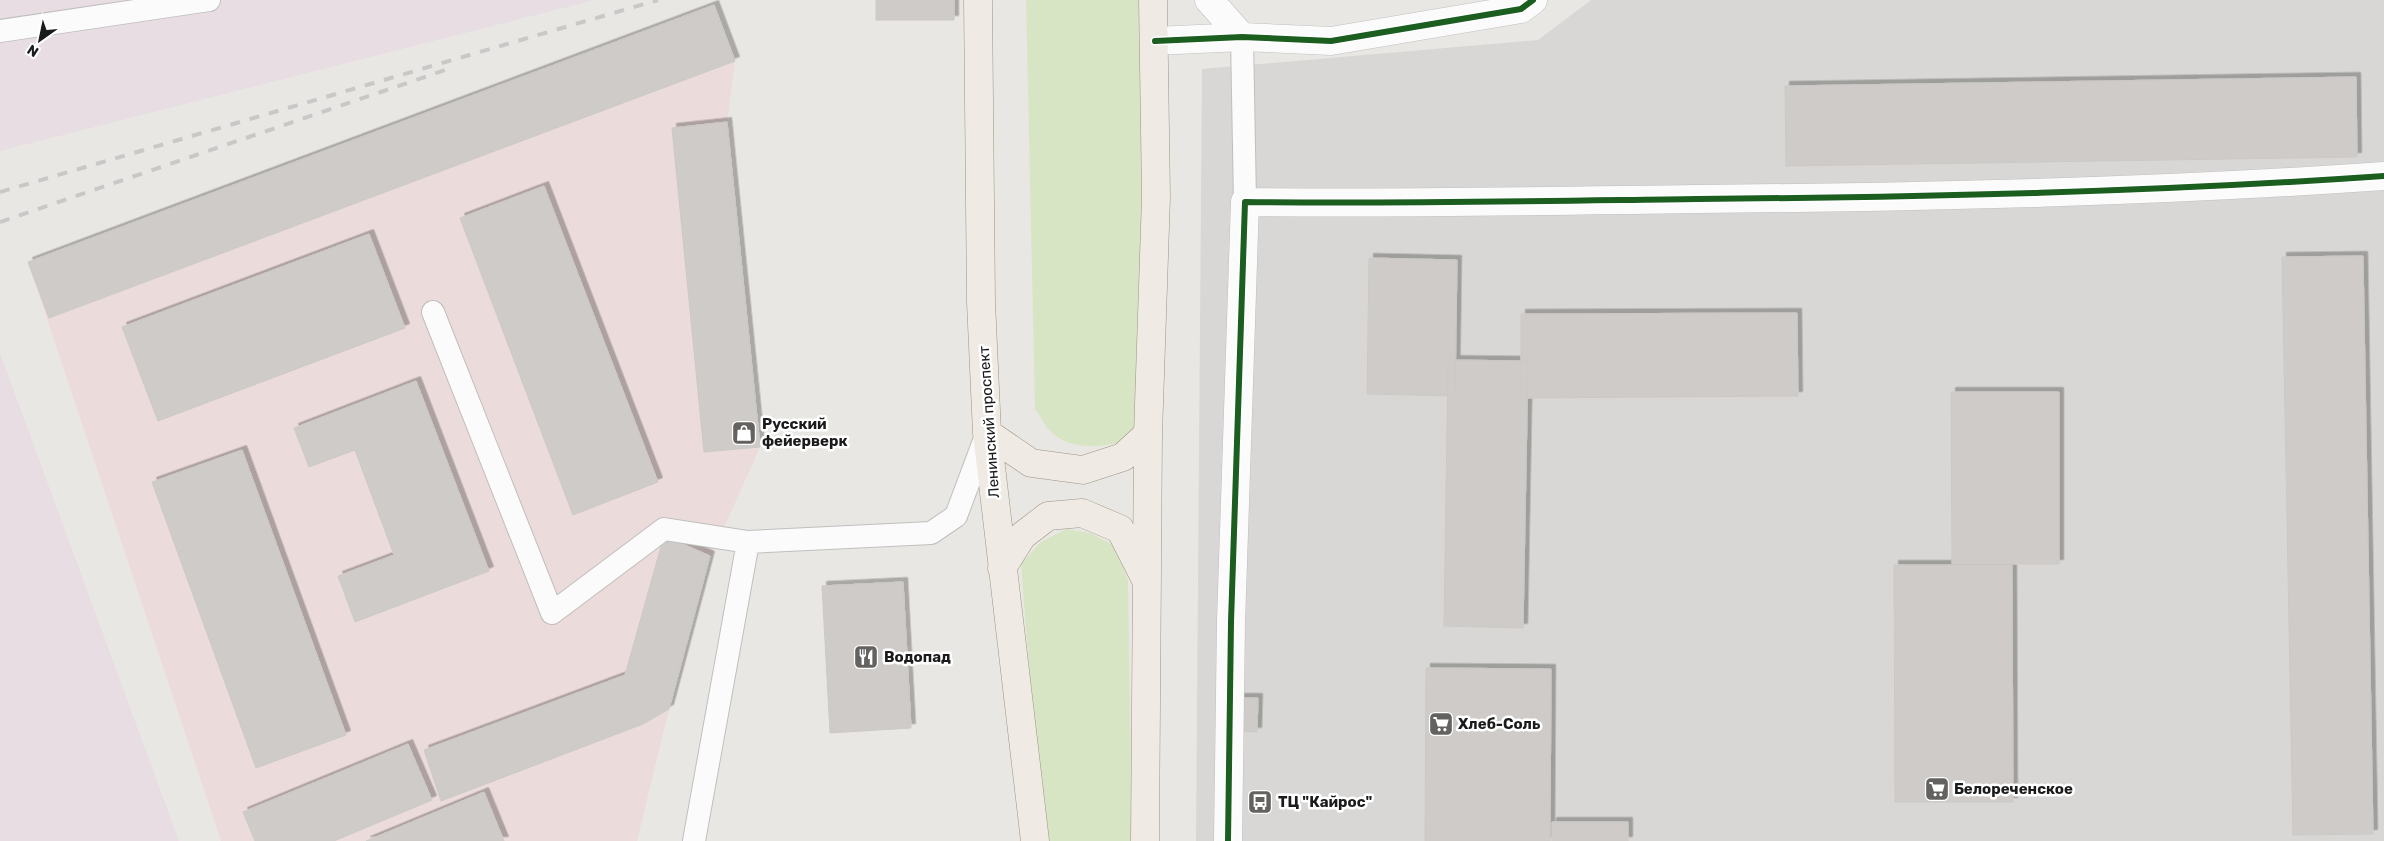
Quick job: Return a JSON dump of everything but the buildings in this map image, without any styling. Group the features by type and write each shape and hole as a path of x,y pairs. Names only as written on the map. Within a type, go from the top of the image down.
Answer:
{"main road":[{"name":"Ленинский проспект","path":"978,0 981,302 987,433 1035,841"},
{"path":"1145,841 1148,434 1156,197 1153,0"},
{"path":"987,433 1031,463 1083,470 1124,457 1148,434"},
{"path":"1002,568 1022,536 1048,516 1082,513 1120,529 1148,583"}],"street":[{"path":"1209,0 1242,37"},
{"path":"1155,41 1242,37 1331,41 1521,9 1533,0"},
{"path":"1228,841 1231,612 1245,202 1346,204 1830,198 2247,186 2384,176"}],"lane":[{"path":"0,30 209,0"},
{"path":"1242,37 1245,202"},
{"path":"433,312 552,613 664,529 748,542 931,533 956,516 987,433"},
{"path":"694,841 748,542"}],"shaded area":[{"path":"0,0 595,0 0,151"},
{"path":"1591,0 2384,0 2384,841 1196,841 1202,69 1538,40"},
{"path":"714,5 735,61 727,122 760,447 707,566 669,709 637,841 221,841 28,262"},
{"path":"0,353 179,841 0,841"}],"green space":[{"path":"1026,0 1141,0 1148,406 1139,434 1117,443 1092,446 1068,442 1057,437 1048,429 1035,409"},
{"path":"1066,529 1090,533 1115,546 1128,580 1132,841 1042,841 1021,564 1041,542"}],"railway":[{"path":"0,192 658,0"},
{"path":"0,222 451,68"}],"cycle path":[{"path":"1155,41 1242,37 1331,41 1521,9 1533,0"},
{"path":"1228,841 1231,622 1245,202 1471,202 1955,195 2127,190 2384,176"}],"place":[{"name":"Русский фейерверк","path":"744,433"},
{"name":"Водопад","path":"866,657"},
{"name":"Хлеб-Соль","path":"1441,724"},
{"name":"Белореченское","path":"1937,789"},
{"name":"ТЦ \"Кайрос\"","path":"1260,802"}]}
